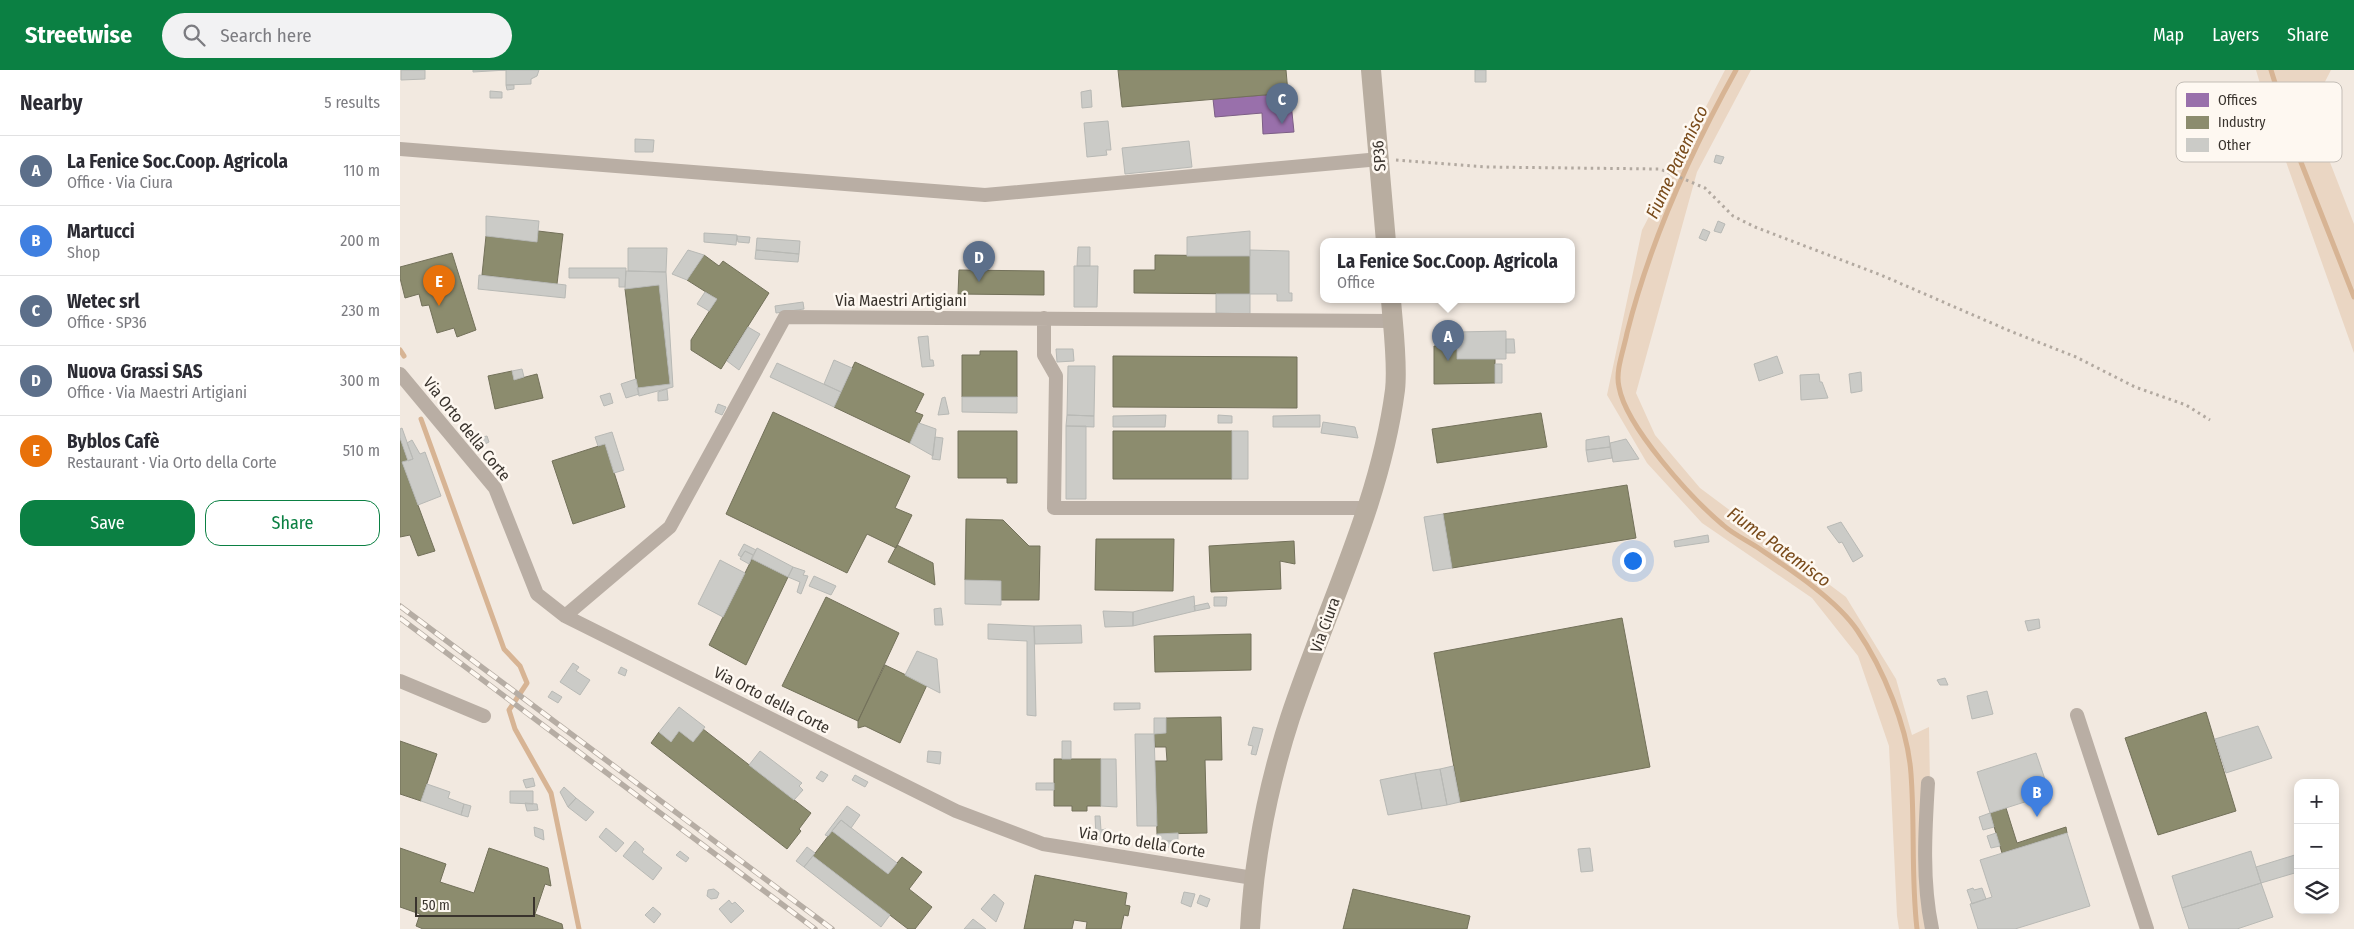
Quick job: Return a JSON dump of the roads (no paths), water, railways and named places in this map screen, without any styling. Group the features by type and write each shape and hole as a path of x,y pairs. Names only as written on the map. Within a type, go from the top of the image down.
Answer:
{"main road":[{"name":"SP36","path":"1371,70 1386,238"},
{"path":"1391,303 1393,321"},
{"name":"Via Ciura","path":"1250,929 1253,878 1268,798 1290,718 1368,508 1384,452 1395,388 1393,321"}],"street":[{"path":"400,149 985,195 1380,159"},
{"name":"Via Maestri Artigiani","path":"565,616 670,527 785,316 1393,321"},
{"path":"1044,318 1044,355 1056,376 1054,508 1368,508"},
{"name":"Via Orto della Corte","path":"400,374 496,488 537,594 565,616 956,811 1043,844 1253,878"},
{"path":"400,681 484,716"},
{"path":"2076,716 2147,929"},
{"path":"1928,783 1925,845 1929,915 1932,929"}],"waterway":[{"name":"Fiume Patemisco","path":"1736,70 1687,165 1659,231 1636,299 1627,333 1619,367 1619,387 1624,403 1647,441 1695,498 1727,528 1797,574 1837,607 1848,618 1867,645 1893,699 1909,756 1917,929"},
{"path":"2271,70 2275,82"},
{"path":"2301,162 2354,297"},
{"path":"400,350 404,356"},
{"path":"421,419 504,649 520,666 527,683 509,710 515,729 551,793 579,929"}],"railway":[{"path":"400,606 832,929"},
{"path":"400,618 815,929"}],"place":[{"name":"Wetec srl","path":"1282,124"},
{"name":"Nuova Grassi SAS","path":"979,282"},
{"name":"Byblos Cafè","path":"439,306"},
{"name":"La Fenice Soc.Coop. Agricola","path":"1448,361"},
{"name":"Martucci","path":"2037,817"}]}
